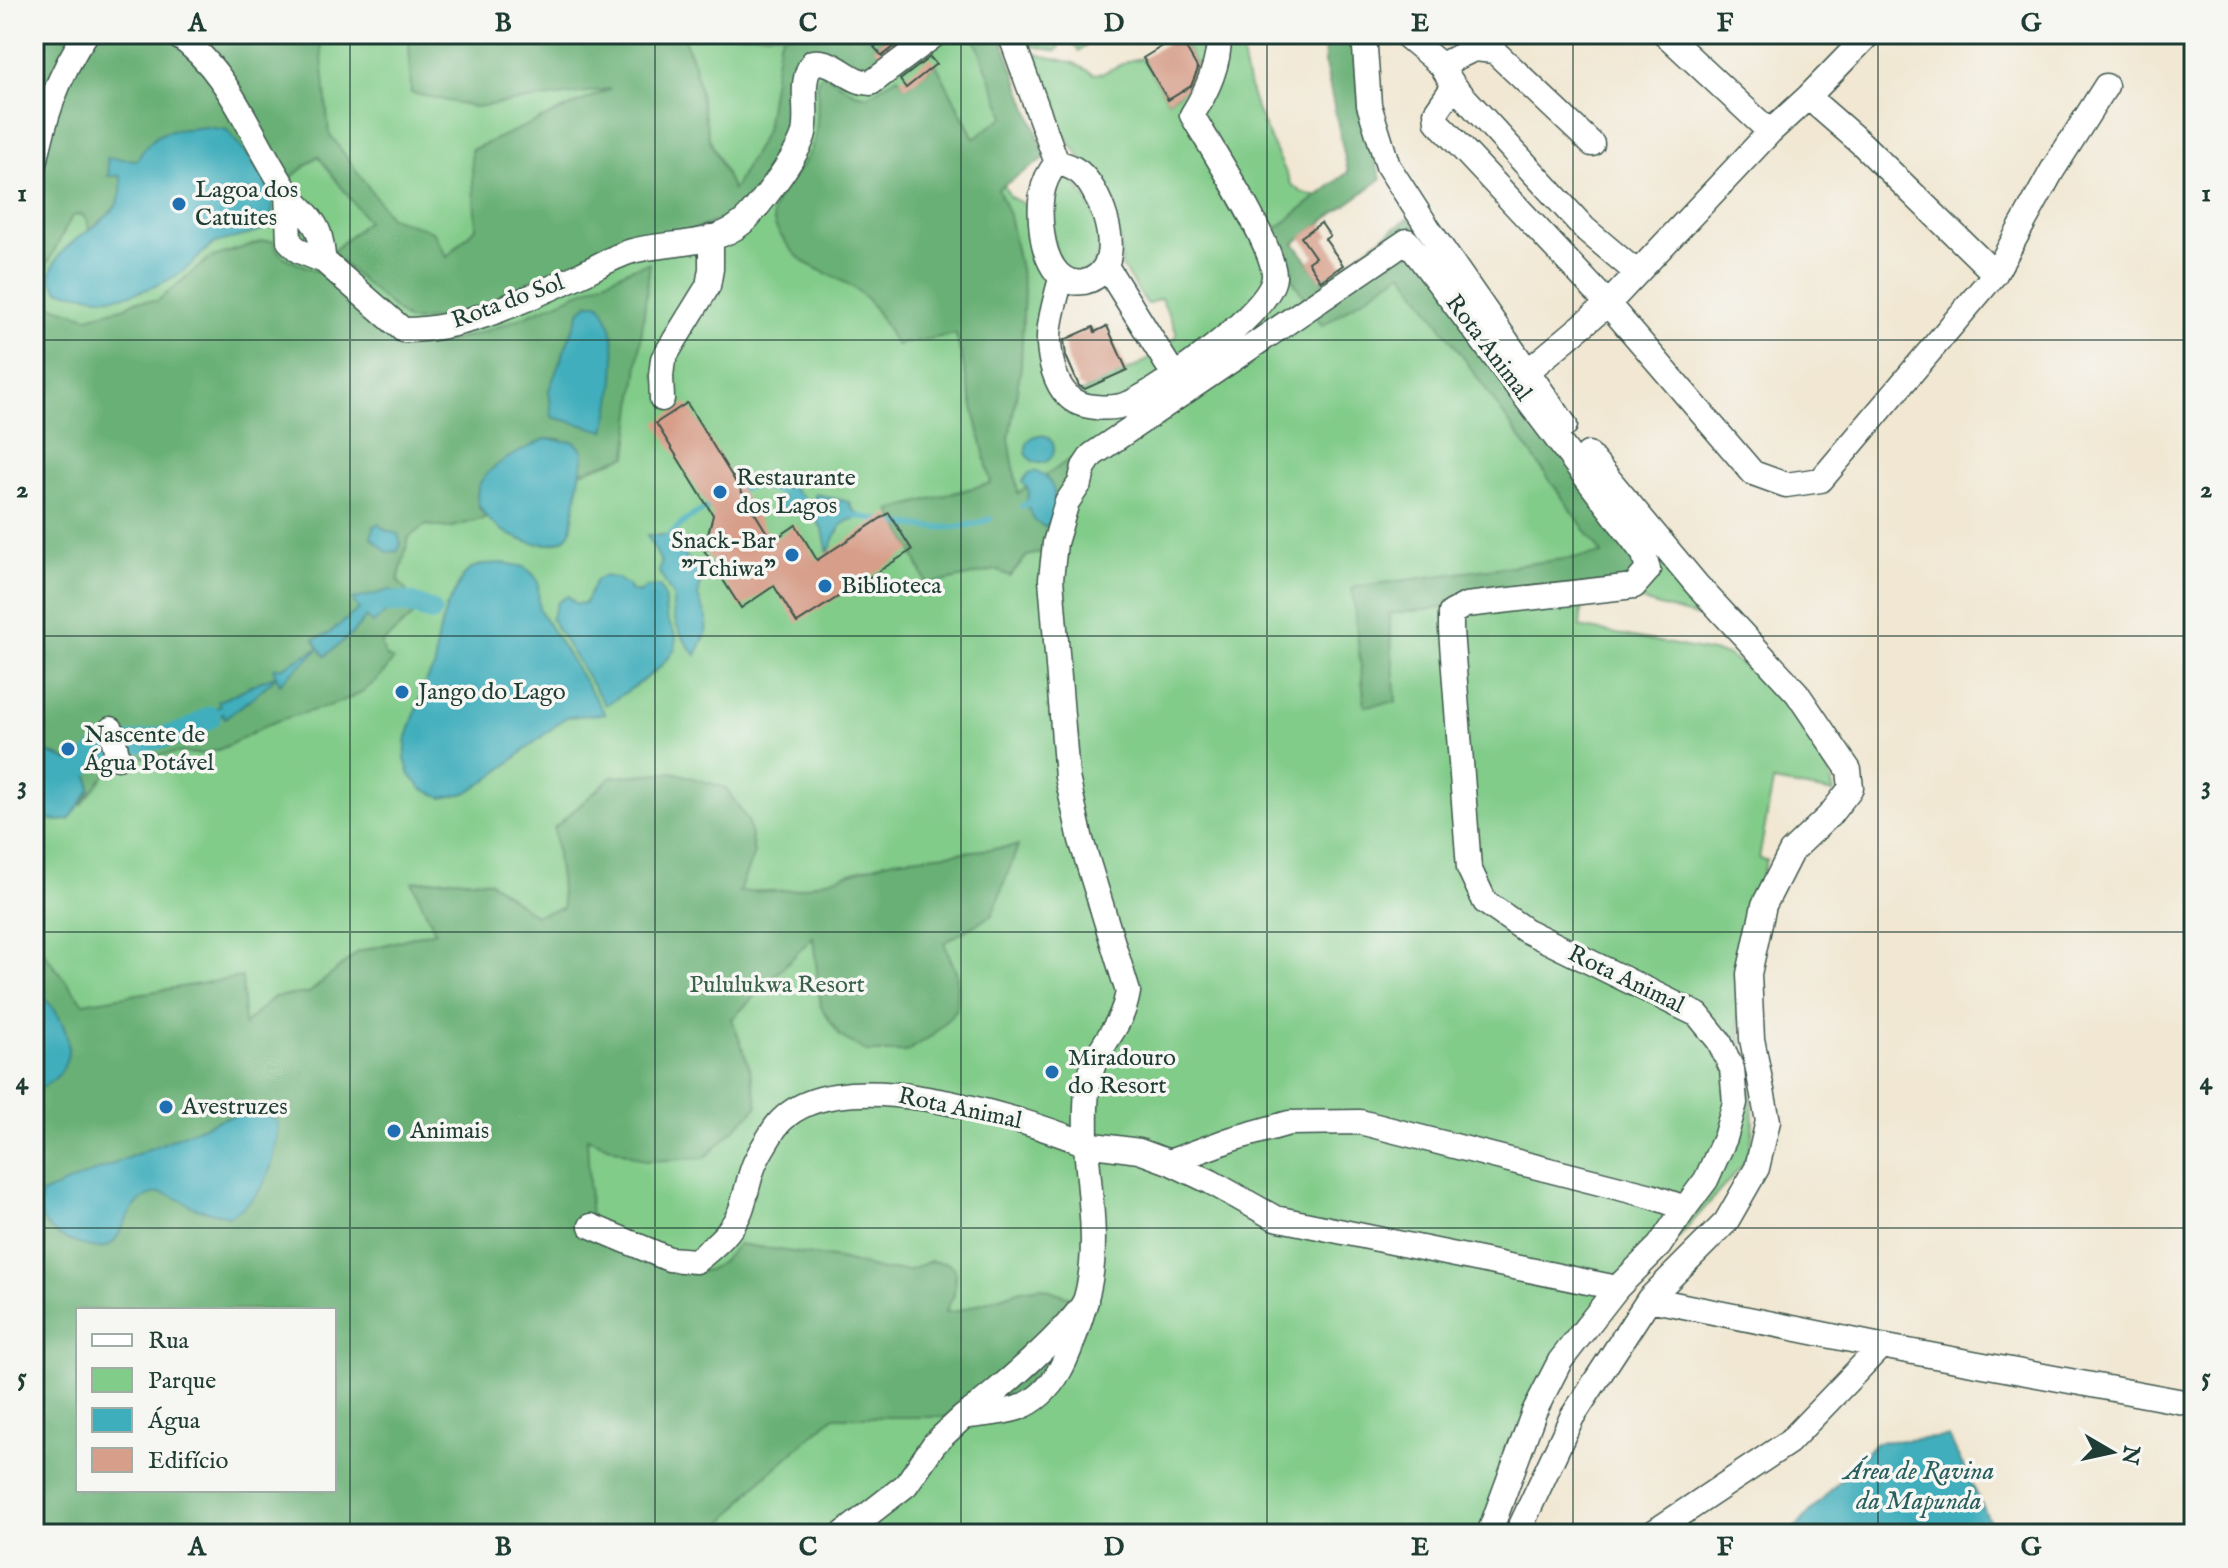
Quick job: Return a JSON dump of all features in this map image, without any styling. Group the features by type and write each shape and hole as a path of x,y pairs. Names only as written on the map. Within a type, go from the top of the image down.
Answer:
{"street":[{"path":"34,168 44,117 54,90 86,34"},
{"name":"Rota do Sol","path":"175,34 194,46 213,69 287,192 289,241 299,251 324,261 403,330 426,331 527,299 630,252 711,237 735,229 746,220 798,150 804,133 806,71 813,62 826,61 860,83 871,83 928,40"},
{"path":"1010,34 1057,163"},
{"path":"1061,278 1050,330 1049,346 1054,373 1067,396 1080,403 1106,408 1129,404 1174,375 1255,313 1270,292 1274,278 1273,263 1260,234 1192,115 1213,74 1220,47 1219,34"},
{"path":"1364,34 1369,105 1388,166 1571,434 1697,585 1797,693 1849,770 1851,788 1829,816 1791,852 1764,905 1749,974 1752,1039 1768,1121 1757,1168 1726,1222 1649,1299 1572,1417 1517,1534"},
{"path":"1404,34 1448,76 1585,229 1637,273"},
{"path":"1665,34 1770,132"},
{"path":"1528,371 1608,304 1770,132 1869,34"},
{"path":"1592,144 1494,51 1474,49 1448,76 1436,112 1437,122 1608,304 1753,473 1786,485 1821,480 1995,274 2052,171 2106,86"},
{"path":"1808,97 1862,144 1995,274"},
{"path":"1057,163 1081,173 1096,194 1105,216 1109,244 1106,266 1093,280 1076,283 1061,278 1052,266 1044,243 1040,217 1042,190 1048,172 1057,163"},
{"path":"662,399 663,359 708,286 711,237"},
{"name":"Rota Animal","path":"843,1534 906,1485 935,1443 963,1417 1019,1408 1038,1396 1055,1379 1071,1346 1086,1301 1093,1257 1086,1144 1089,1078 1098,1056 1124,1014 1128,992 1081,840 1067,777 1051,579 1055,543 1067,502 1080,483 1084,467 1092,455 1407,241 1644,554 1648,570 1634,586 1466,605 1451,613 1469,868 1485,902 1525,930 1698,1015 1719,1041 1732,1069 1735,1103 1725,1138 1706,1180 1659,1246 1617,1288 1560,1361 1534,1412 1489,1534"},
{"path":"1106,266 1174,375"},
{"path":"111,729 118,758"},
{"name":"Rota Animal","path":"591,1226 669,1259 696,1261 721,1241 739,1214 754,1164 777,1126 804,1103 886,1094 987,1111 1086,1144 1139,1151 1211,1182 1275,1218 1617,1288"},
{"path":"1169,1162 1232,1139 1289,1123 1360,1122 1651,1196 1685,1208"},
{"path":"1649,1299 2194,1404"},
{"path":"1651,1534 1789,1442 1881,1346"}],"green space":[{"name":"Pululukwa Resort","path":"34,34 1000,34 1046,157 1004,185 1010,197 1024,204 1044,276 1041,319 1059,402 1151,358 1176,337 1176,331 1161,298 1147,304 1122,267 1120,241 1102,187 1055,122 1019,34 1050,34 1060,47 1056,51 1024,44 1027,52 1074,63 1094,74 1143,58 1168,100 1204,78 1178,34 1242,34 1246,73 1266,130 1291,184 1301,192 1317,197 1266,237 1304,294 1409,218 1622,514 1673,576 1702,618 1620,595 1582,599 1580,627 1728,655 1786,697 1823,747 1834,793 1773,782 1759,859 1767,860 1749,915 1739,971 1739,1026 1753,1121 1747,1156 1742,1166 1601,1325 1562,1374 1498,1534 34,1534"},
{"path":"34,34 320,34 329,133 390,217 433,231 447,257 476,227 471,150 610,89 475,107 411,93 409,43 416,34 682,34 694,64 709,138 733,190 766,130 779,43 784,34 891,34 875,46 885,60 870,72 822,48 804,51 798,66 792,137 746,205 727,217 461,312 408,321 331,253 367,221 318,156 283,184 273,197 262,178 137,160 109,176 120,176 122,186 119,201 104,218 89,230 87,220 81,214 72,216 34,284"},
{"path":"973,34 1000,34 1046,157 998,189 1009,215 1024,289 1021,366 1009,439 1018,493 1089,447 1047,551 1027,556 1010,576 996,570 927,585 890,510 991,483 956,334 896,345 864,296 792,251 778,231 773,212 779,196 802,166 814,142 818,78 824,74 855,93 867,96 898,77 906,87 936,64 974,138 1005,116"},
{"path":"1066,34 1100,34 1079,51"},
{"path":"1324,34 1353,34 1362,114 1381,179 1294,243 1322,281 1409,218 1650,548 1634,586 1389,614 1396,702 1365,706 1352,587 1602,554 1403,272 1322,326 1266,237 1348,172 1325,64"},
{"path":"1060,179 1070,179 1077,186 1088,202 1099,231 1097,258 1083,271 1065,268 1056,251 1051,211 1052,197"},
{"path":"263,241 273,241 282,255 325,277 375,324 405,343 454,340 485,331 650,263 627,456 581,472 583,457 560,439 545,439 507,459 479,508 486,518 449,528 426,525 409,537 398,581 420,607 381,644 386,656 393,660 369,687 341,702 268,725 213,752 118,758 81,806 90,789 70,761 34,747 34,286 39,302 88,317 126,307 135,301 157,301 210,258"},
{"path":"673,772 726,788 748,821 754,853 739,892 795,890 893,860 1018,846 992,915 944,943 957,974 956,1010 933,1035 906,1052 867,1052 840,1036 821,1007 813,937 732,1019 750,1069 758,1106 705,1158 646,1161 587,1138 591,1225 645,1258 675,1270 690,1272 714,1267 738,1244 839,1259 882,1270 911,1270 930,1261 947,1263 955,1269 954,1295 945,1312 1041,1287 1076,1299 1054,1364 1022,1400 963,1417 833,1417 759,1482 713,1534 34,1534 34,940 83,1003 242,977 244,1025 274,997 309,993 358,952 435,931 412,882 449,879 489,881 535,915 563,908 554,828 612,777"}],"water":[{"name":"Lagoa dos Catuites","path":"207,127 227,130 265,180 270,191 272,214 265,227 216,243 181,273 143,291 123,296 93,297 59,291 50,279 55,263 64,249 105,218 115,207 121,193 120,176 109,176 107,158 137,160 151,141 166,132"},
{"path":"589,303 599,303 612,331 614,383 605,431 552,417 549,390 580,311"},
{"path":"1040,435 1050,439 1054,449 1050,459 1040,463 1030,459 1026,449 1030,439"},
{"path":"545,439 575,442 582,450 583,457 571,531 561,541 546,544 509,534 493,524 482,510 477,495 482,480 494,467"},
{"path":"1035,471 1048,480 1054,492 1053,521 1045,527 1035,521 1026,504 1029,491 1022,482"},
{"path":"788,480 794,490 812,503 816,494 849,502 852,509 863,517 843,524 828,553 823,530 810,510 812,504 792,504 777,515"},
{"path":"378,524 398,534 401,544 398,551 387,552 371,537 374,526"},
{"path":"647,535 670,535 681,545 687,559 703,571 698,597 707,618 706,634 696,655 678,628 673,613 674,598 659,572 661,562"},
{"path":"505,563 524,567 538,581 539,609 605,714 566,717 488,780 466,793 443,798 422,789 410,775 405,759 407,737 427,679 435,666 436,644 446,608 464,575 484,564"},
{"path":"603,576 616,578 630,590 639,593 646,587 659,586 676,640 673,652 666,661 605,705 551,619 558,602 568,596 576,604 585,603 596,580"},
{"path":"390,590 403,594 420,607 391,608 373,624 366,617 352,634 325,656 314,639 328,634 359,609 352,600"},
{"path":"319,648 280,684 273,668 283,667"},
{"path":"276,676 245,703 225,718 223,713 191,740 185,726 192,719 220,706 218,701"},
{"path":"34,747 70,761 89,777 90,789 69,820 50,819 34,809"},
{"path":"34,990 58,1016 64,1027 68,1050 60,1073 34,1091"},
{"path":"248,1113 268,1115 278,1122 275,1151 260,1189 242,1208 229,1216 193,1207 171,1195 153,1194 132,1210 116,1239 98,1248 65,1239 44,1221 40,1208 41,1194 221,1119"},
{"name":"Área de Ravina da Mapunda","path":"1949,1437 1996,1534 1789,1534 1876,1442"}],"building":[{"path":"890,34 911,34 882,56 874,47"},
{"path":"1179,36 1198,69 1191,86 1168,100 1143,58"},
{"path":"930,57 936,64 906,88 900,80"},
{"path":"1321,223 1330,236 1325,239 1343,265 1321,281 1308,262 1315,257 1301,237"},
{"path":"1107,326 1127,370 1085,389 1079,386 1066,356 1064,340 1093,327 1095,332"},
{"path":"687,403 772,541 796,525 817,560 889,513 912,550 797,623 774,586 741,608 704,550 713,515 656,423"}],"waterway":[{"path":"734,492 754,486 788,495"},
{"path":"670,535 687,519 714,504"},
{"path":"1022,506 1026,504"},
{"path":"856,516 940,528 990,519"},
{"path":"390,602 410,603 431,611"},
{"path":"81,767 101,750 187,731 210,717"}],"place":[{"name":"Lagoa dos Catuites","path":"179,204"},
{"name":"Restaurante dos Lagos","path":"720,492"},
{"name":"Snack-Bar \"Tchiwa\"","path":"792,555"},
{"name":"Biblioteca","path":"825,586"},
{"name":"Jango do Lago","path":"402,692"},
{"name":"Nascente de Água Potável","path":"68,749"},
{"name":"Miradouro do Resort","path":"1052,1072"},
{"name":"Avestruzes","path":"166,1107"},
{"name":"Animais","path":"394,1131"}]}
